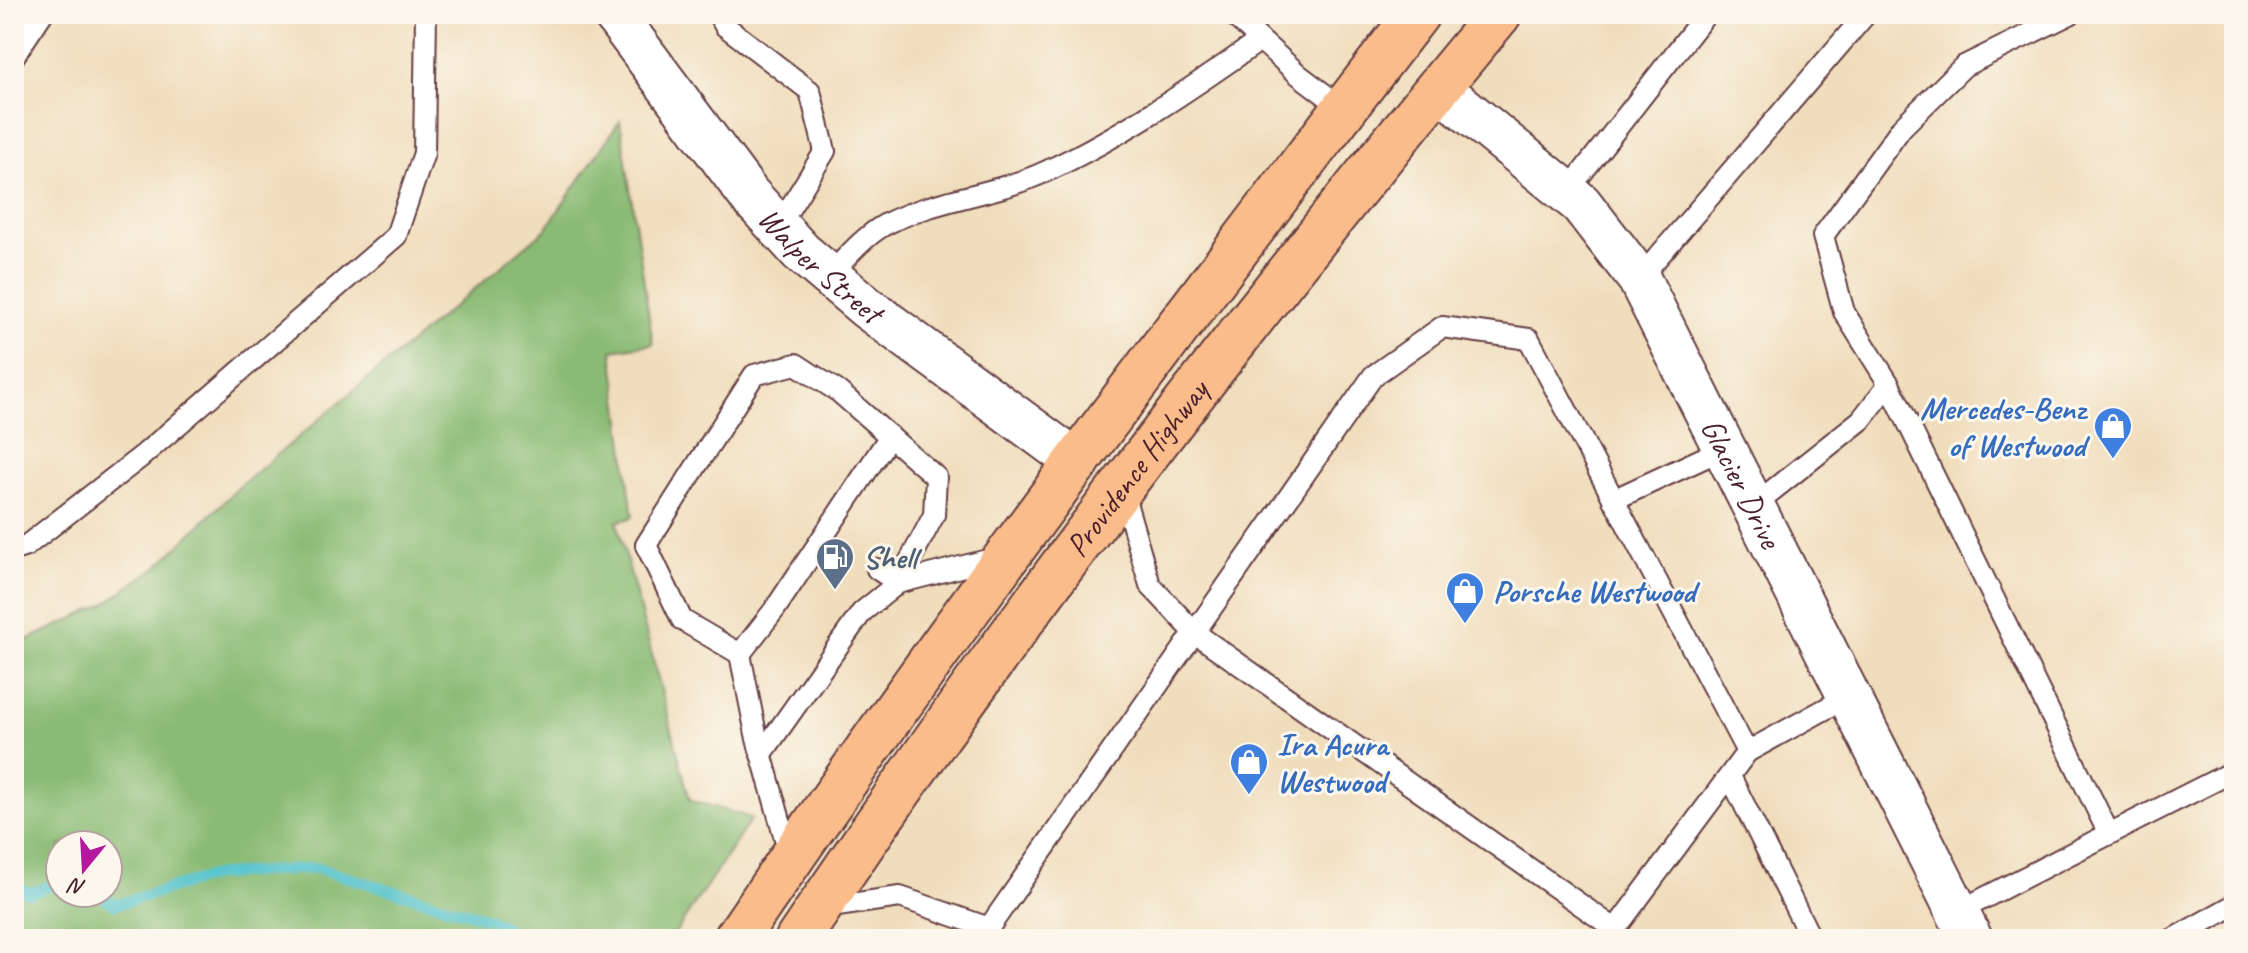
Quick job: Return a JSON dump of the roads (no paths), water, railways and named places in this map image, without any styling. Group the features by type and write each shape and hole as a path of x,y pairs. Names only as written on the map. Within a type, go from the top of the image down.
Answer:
{"main road":[{"name":"Providence Highway","path":"736,939 1011,554 1417,14"},
{"name":"Providence Highway","path":"808,924 1122,489 1499,14"}],"street":[{"name":"Walper Street","path":"614,14 777,229 828,277 1078,463"},
{"name":"Glacier Drive","path":"1438,87 1567,192 1602,227 1639,279 1964,926"}],"lane":[{"path":"14,56 42,14"},
{"path":"14,550 26,546 142,456 396,236 424,153 426,14"},
{"path":"718,14 725,26 810,91 825,151 777,229"},
{"path":"1232,14 1259,41 1344,109"},
{"path":"1567,192 1706,14"},
{"path":"1639,279 1866,14"},
{"path":"2070,14 1964,66 1902,127 1823,236 1844,312 1889,384 2109,834"},
{"path":"828,277 883,225 914,211 1008,188 1048,171 1160,108 1259,41"},
{"path":"808,924 900,897 985,933 1373,376 1442,327 1529,339 1747,752"},
{"path":"791,859 761,755 740,654 682,620 646,545 754,375 796,364 839,392 936,477 934,515 898,583"},
{"path":"1754,505 1861,420 1889,384"},
{"path":"740,654 782,614 834,536 890,436"},
{"path":"1613,500 1725,448"},
{"path":"1122,489 1150,585 1195,633 1611,934 1731,778 1747,752 1849,696"},
{"path":"761,755 858,608 898,583 1011,554"},
{"path":"877,569 898,583"},
{"path":"1964,926 2109,834 2234,771"},
{"path":"1731,778 1811,939"},
{"path":"2173,939 2234,905"}],"waterway":[{"path":"124,902 216,875 316,868 489,919 527,939"},
{"path":"14,887 31,893 44,888"}],"place":[{"name":"Mercedes-Benz of Westwood","path":"2113,460"},
{"name":"Shell","path":"835,591"},
{"name":"Porsche Westwood","path":"1465,625"},
{"name":"Ira Acura Westwood","path":"1249,796"}]}
